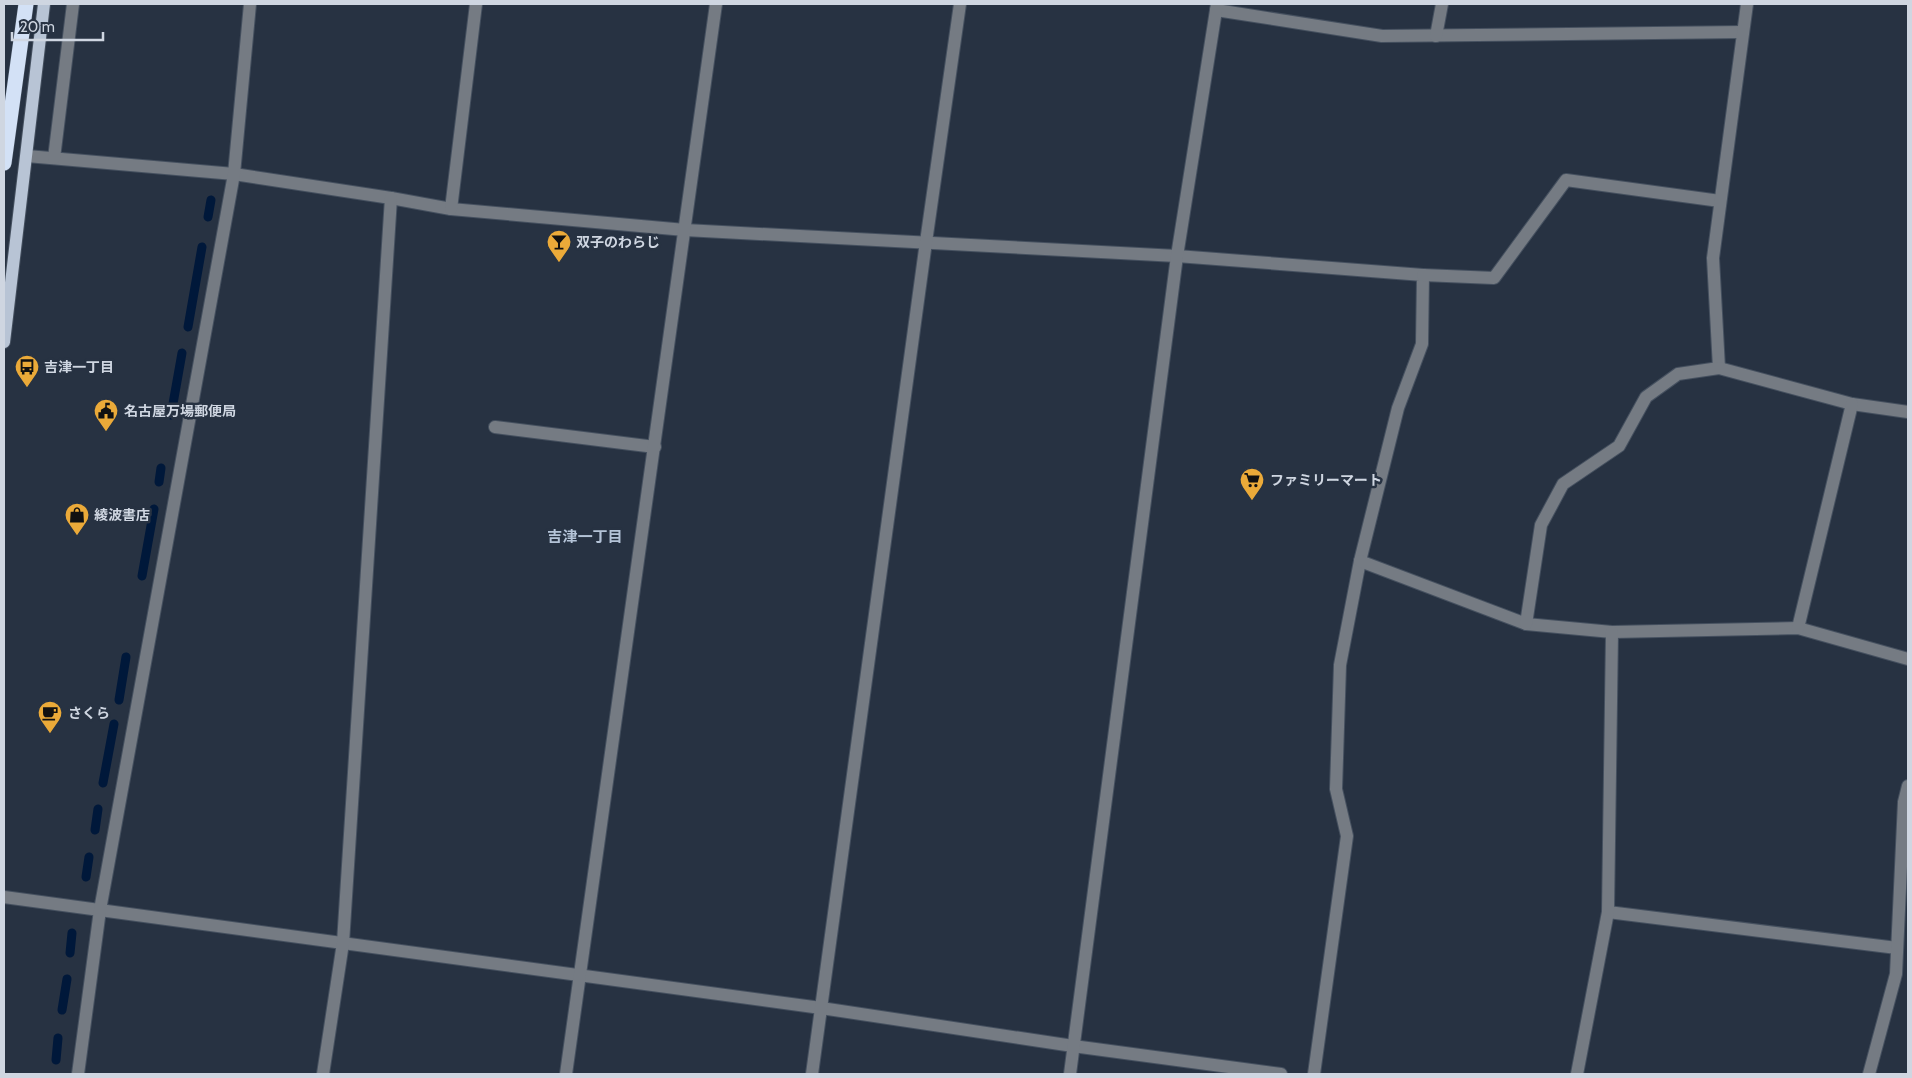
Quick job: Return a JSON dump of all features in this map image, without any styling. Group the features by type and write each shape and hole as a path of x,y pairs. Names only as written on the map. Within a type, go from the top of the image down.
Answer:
{"highway":[{"path":"4,163 26,4"},
{"path":"4,174 7,142"}],"main road":[{"path":"4,342 44,4"}],"street":[{"path":"54,158 73,4"},
{"path":"78,1074 100,910 234,174 250,4"},
{"path":"451,209 476,4"},
{"path":"566,1074 716,4"},
{"path":"812,1074 960,4"},
{"path":"1436,36 1442,4"},
{"path":"1719,368 1713,258 1747,4"},
{"path":"1070,1074 1178,256 1217,7 1382,36 1743,32"},
{"path":"27,156 234,174 451,209 685,230 1178,256 1423,275 1494,278 1566,180 1720,201"},
{"path":"323,1074 343,943 391,198"},
{"path":"1314,1074 1347,836 1336,789 1340,665 1360,561 1398,408 1422,344 1423,275"},
{"path":"1526,624 1541,525 1562,484 1619,446 1646,397 1678,374 1719,368 1852,404 1908,412"},
{"path":"1798,628 1852,404"},
{"path":"495,427 655,447"},
{"path":"1360,561 1526,624 1612,632 1798,628 1908,658"},
{"path":"1577,1074 1608,912 1612,632"},
{"path":"1869,1074 1896,974 1905,849 1904,802 1908,786"},
{"path":"4,897 821,1008 1073,1046 1281,1074"},
{"path":"1608,912 1897,948"}],"waterway":[{"path":"208,217 211,200"},
{"path":"188,327 202,247"},
{"path":"171,415 182,353"},
{"path":"159,482 161,468"},
{"path":"142,576 154,509"},
{"path":"119,700 126,657"},
{"path":"103,783 114,724"},
{"path":"95,830 98,809"},
{"path":"86,877 89,857"},
{"path":"70,953 72,933"},
{"path":"62,1010 67,979"},
{"path":"56,1060 58,1038"}],"place":[{"name":"双子のわらじ","path":"559,263"},
{"name":"吉津一丁目","path":"27,388"},
{"name":"名古屋万場郵便局","path":"106,432"},
{"name":"ファミリーマート","path":"1252,501"},
{"name":"綾波書店","path":"77,536"},
{"name":"さくら","path":"50,734"}],"district":[{"name":"吉津一丁目","path":"585,537"}]}
